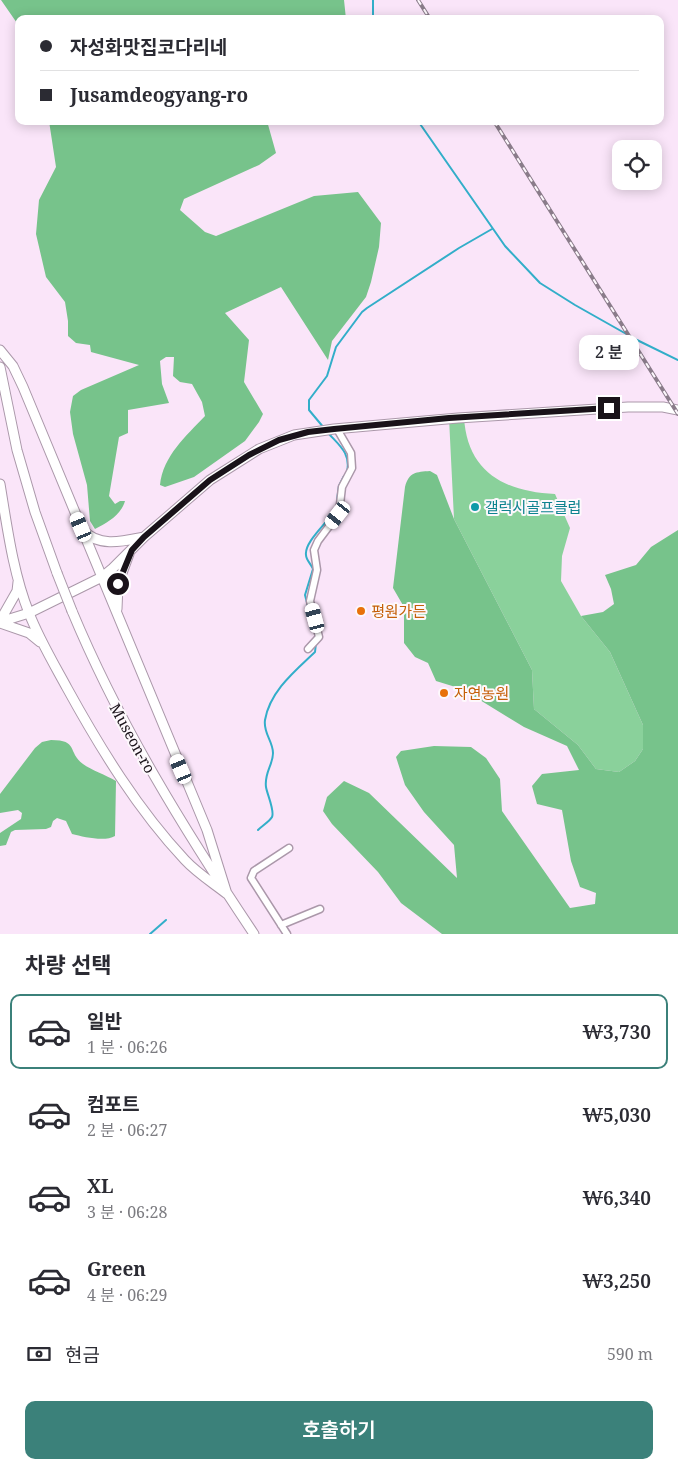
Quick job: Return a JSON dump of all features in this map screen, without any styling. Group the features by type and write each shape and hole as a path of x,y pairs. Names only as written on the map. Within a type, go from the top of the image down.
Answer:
{"street":[{"path":"0,350 13,366 18,376 102,577 207,830 227,894"},
{"name":"Museon-ro","path":"0,367 17,450 35,512 72,611 133,740 178,817 254,934"},
{"path":"0,622 29,613 102,577 144,537 210,480 238,462 279,440 294,435 320,430 449,418 618,407 655,406 678,410"},
{"path":"308,649 319,638 310,601 317,570 314,550 318,541 339,513 342,488 352,468 351,453 336,429"},
{"path":"0,484 18,579 29,613 86,724 116,771 147,814 186,862 227,894"},
{"path":"81,527 91,537 107,542 120,542 144,537"},
{"path":"118,616 118,584 132,550"},
{"path":"0,622 17,591 18,579"},
{"path":"0,622 29,633 38,639 46,649"},
{"path":"287,934 252,882 251,875 254,871 289,848"},
{"path":"281,925 320,910"}],"green space":[{"path":"1,0 344,0 346,15 15,15 15,20"},
{"path":"50,125 268,125 276,153 259,165 184,199 180,210 205,232 216,236 314,196 358,192 381,223 379,247 366,297 332,341 328,360 281,287 225,313 249,340 244,382 263,414 245,441 194,477 165,487 160,485 162,475 171,456 183,439 205,416 202,402 192,384 180,382 173,376 174,357 166,357 160,361 162,384 169,403 128,410 128,433 119,437 109,496 115,504 125,501 117,514 95,529 90,521 87,485 73,434 70,412 73,396 81,390 139,365 91,352 90,345 76,343 68,336 65,302 46,277 36,234 39,200 56,167"},
{"name":"갤럭시골프클럽","path":"464,417 472,452 481,465 505,483 520,489 555,494 570,528 562,556 561,581 581,616 610,652 643,725 643,749 635,761 619,772 596,769 578,745 534,709 532,670 454,519 449,418"},
{"path":"430,471 437,475 454,519 532,670 534,709 578,745 596,769 619,772 635,761 643,749 643,725 610,652 581,616 603,612 614,604 611,589 605,575 636,565 651,547 678,530 678,934 442,934 401,903 378,872 332,824 323,811 327,797 344,781 369,793 457,878 454,845 424,812 405,785 396,757 401,751 434,746 471,747 486,758 500,779 502,811 570,908 595,904 596,893 580,887 571,861 562,810 537,804 532,786 542,774 579,770 567,746 524,727 462,689 436,681 428,663 415,657 404,643 404,607 393,588 405,487 409,478 414,474"},
{"path":"51,740 66,742 72,748 78,760 83,764 116,781 115,836 100,839 72,834 66,821 57,818 53,821 51,827 46,829 15,830 11,832 6,845 0,846 0,833 21,819 22,813 18,810 0,813 0,794 35,748 42,742"}],"waterway":[{"path":"373,0 373,15"},
{"path":"421,125 505,246 540,283 637,340 678,360"},
{"path":"324,428 309,410 309,400 327,376 336,347 362,312 459,248 492,229"},
{"path":"329,434 346,455 347,472"},
{"path":"337,500 339,486 344,476"},
{"path":"311,618 305,595 313,569 306,557 307,549 313,537 337,507"},
{"path":"258,830 270,820 273,814 266,787 267,773 273,753 265,725 268,710 284,682 315,652 316,643"},
{"path":"150,934 166,920"}],"railway":[{"path":"418,0 427,15"},
{"path":"497,125 678,414"}],"place":[{"name":"갤럭시골프클럽","path":"475,507"},
{"name":"평원가든","path":"361,611"},
{"name":"자연농원","path":"444,693"}],"route":[{"path":"118,584 132,550 144,537 210,480 259,449 279,440 308,432 334,429 449,418 609,408"}]}
